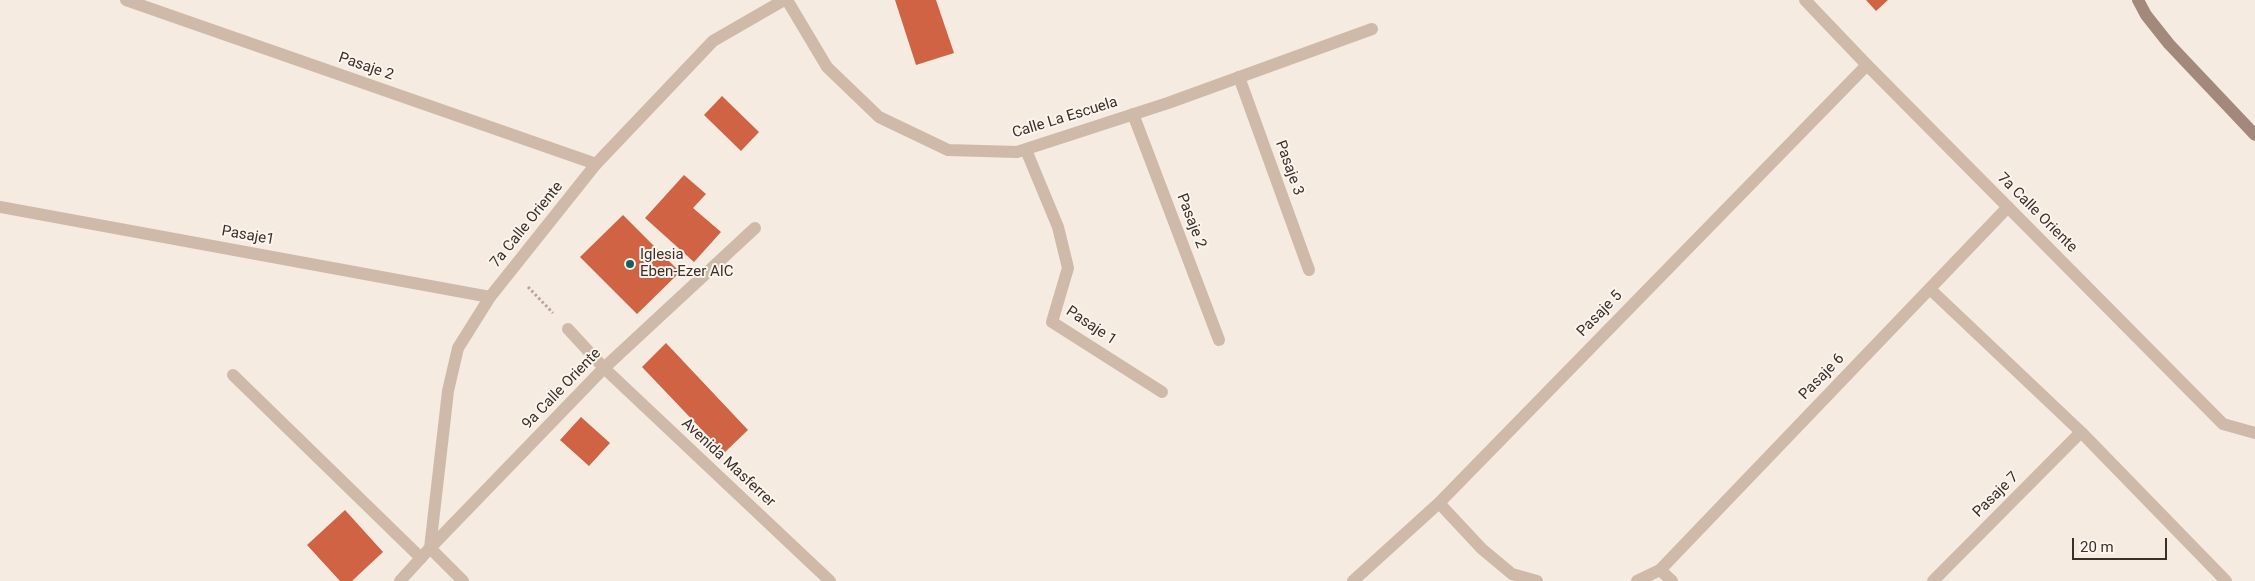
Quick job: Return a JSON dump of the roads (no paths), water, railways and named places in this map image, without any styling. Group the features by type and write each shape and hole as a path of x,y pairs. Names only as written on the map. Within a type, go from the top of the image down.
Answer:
{"main road":[{"path":"2138,0 2146,14 2169,44 2255,135"}],"street":[{"name":"Pasaje 2","path":"126,0 596,164"},
{"name":"7a Calle Oriente","path":"430,548 448,391 458,348 490,297 596,164 713,41 785,0"},
{"name":"Calle La Escuela","path":"785,0 827,68 879,117 948,150 1018,152 1026,150 1372,29"},
{"name":"7a Calle Oriente","path":"1805,0 1867,65 2224,424 2255,434"},
{"name":"Pasaje 5","path":"1353,581 1438,503 1867,65"},
{"name":"Pasaje 3","path":"1239,77 1309,270"},
{"name":"Pasaje 2","path":"1133,114 1219,340"},
{"name":"Pasaje 1","path":"1026,150 1058,227 1068,268 1052,322 1162,392"},
{"name":"Pasaje1","path":"0,207 490,297"},
{"name":"Pasaje 6","path":"1660,570 1880,340 1931,290 2008,207"},
{"name":"9a Calle Oriente","path":"400,581 604,368 756,228"},
{"path":"1931,290 2081,432 2226,581"},
{"name":"Avenida Masferrer","path":"568,328 604,368 830,581"},
{"path":"233,375 421,558"},
{"name":"Pasaje 7","path":"1933,581 2081,432"},
{"path":"1438,503 1482,549 1512,574 1537,581"},
{"path":"430,548 464,581"},
{"path":"1637,581 1660,570 1672,581"}],"place":[{"name":"Iglesia Eben-Ezer AIC","path":"630,264"}]}
